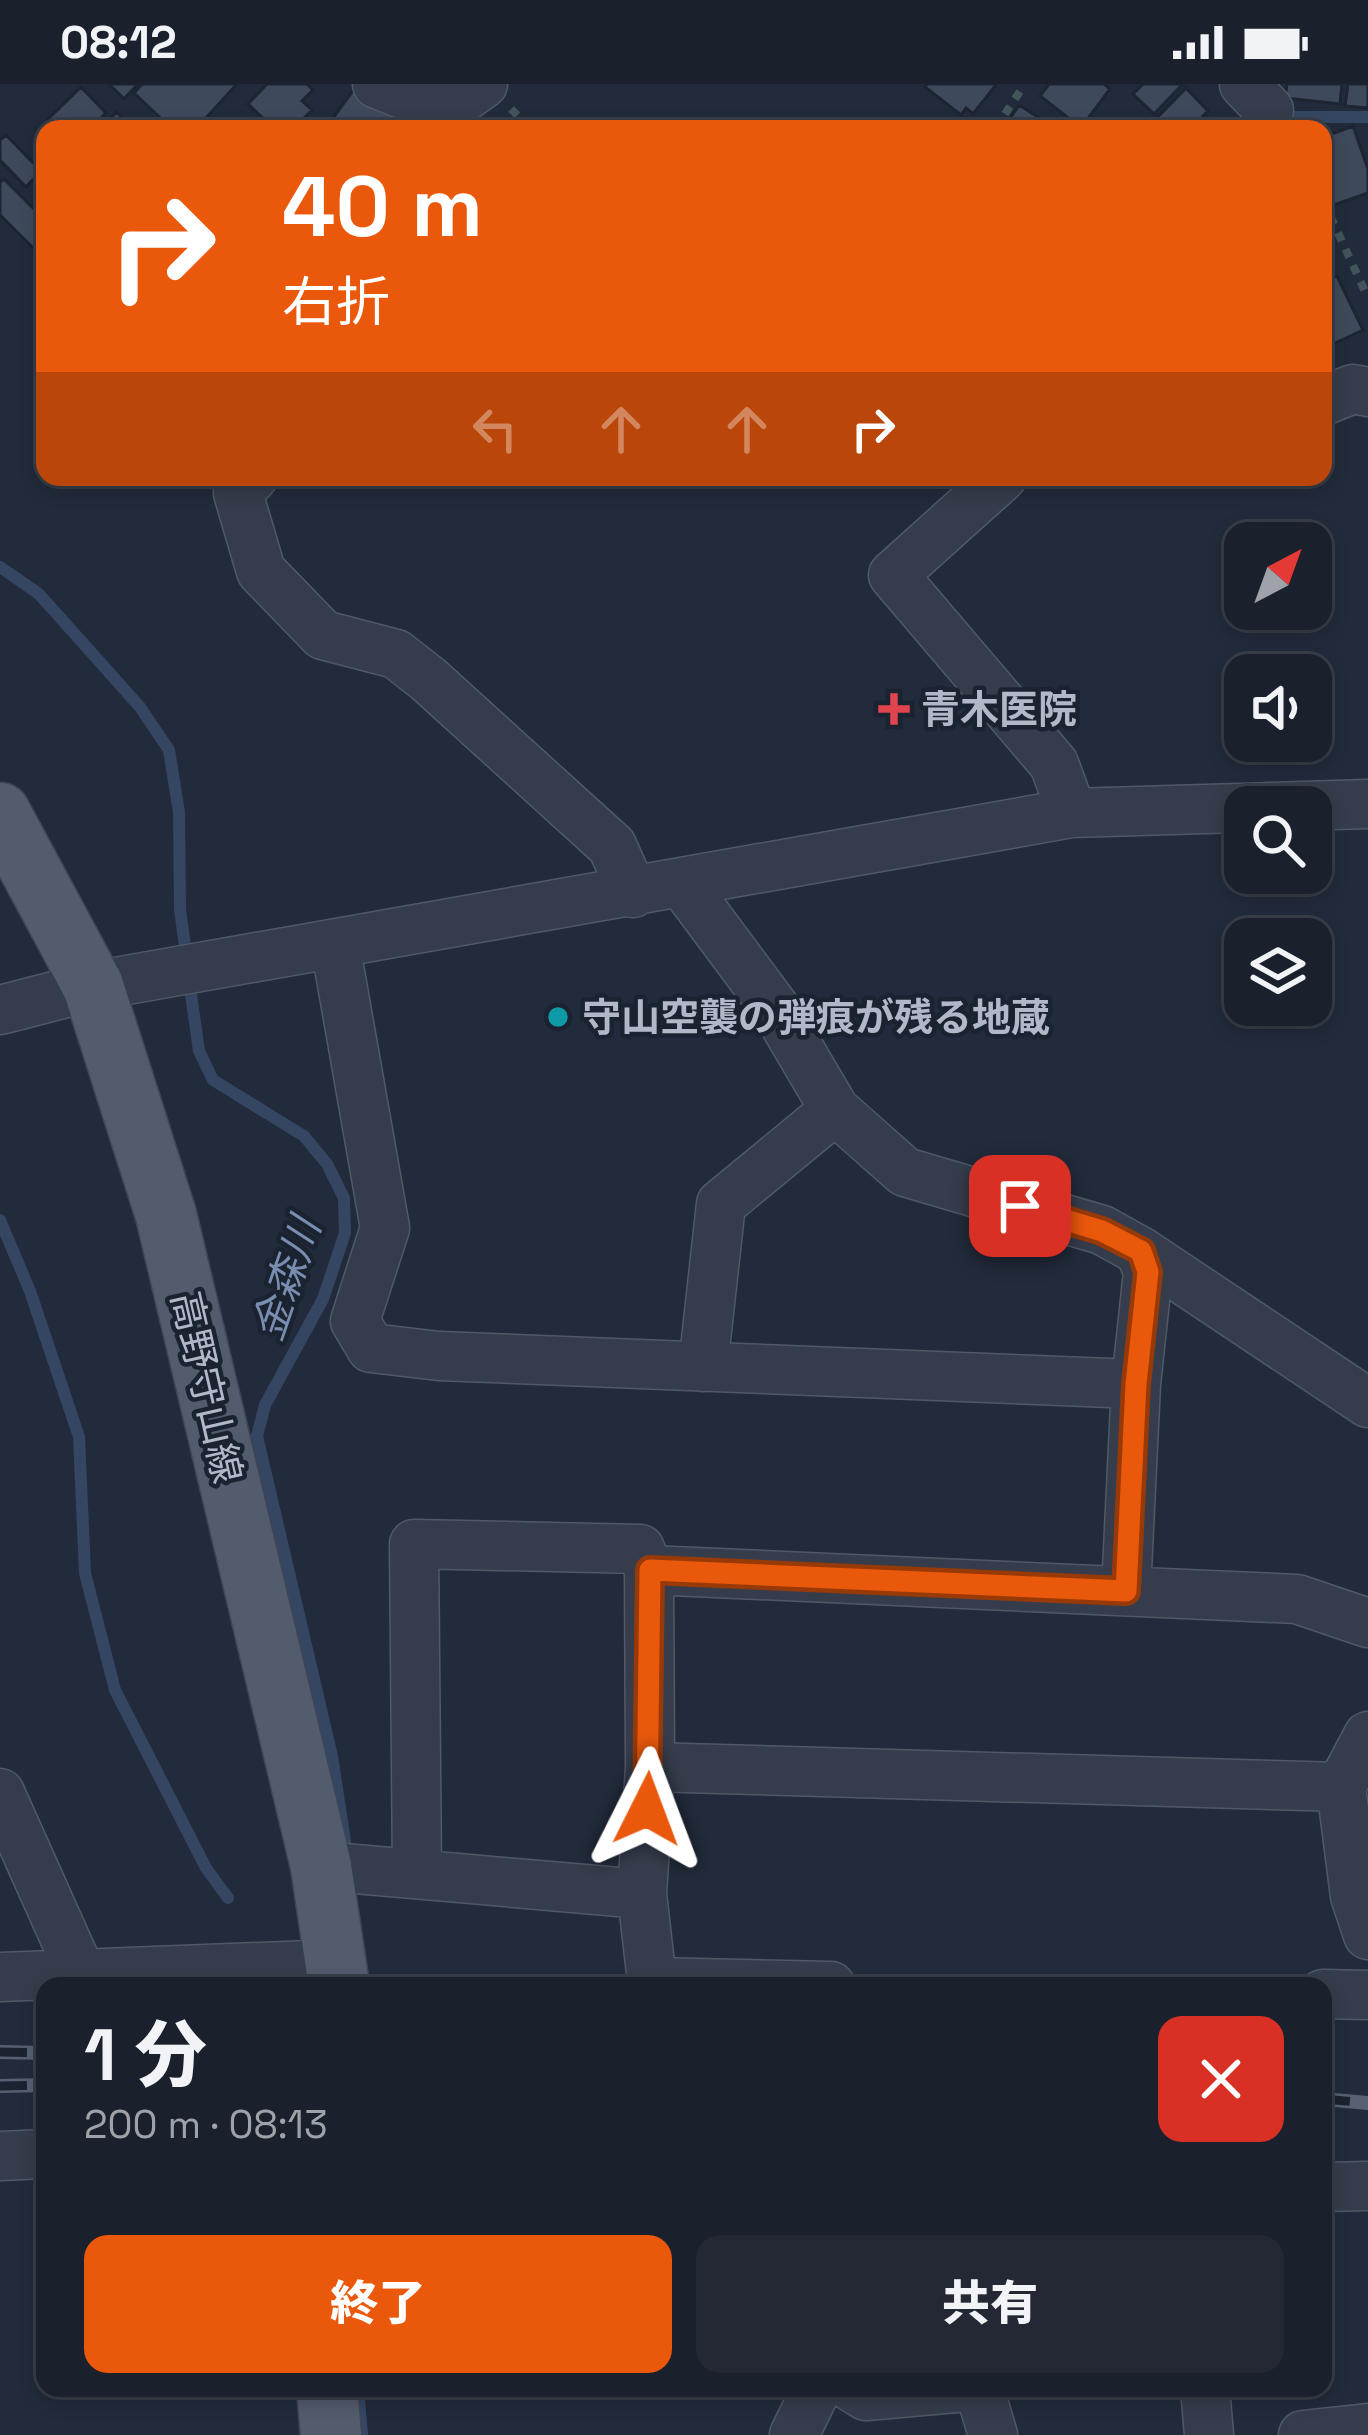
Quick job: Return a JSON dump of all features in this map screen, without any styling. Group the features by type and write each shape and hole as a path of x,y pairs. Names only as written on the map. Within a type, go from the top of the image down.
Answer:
{"main road":[{"name":"高野守山線","path":"0,813 44,999 166,1215 342,1868 338,1975"},
{"path":"328,2397 331,2435"}],"street":[{"path":"377,84 456,108"},
{"path":"1332,397 1353,389 1368,392"},
{"path":"235,486 260,572 323,635 396,654 428,679 612,846 633,893"},
{"path":"992,486 893,575 1054,764 1072,813"},
{"path":"44,999 1072,813 1368,804"},
{"path":"682,883 775,1008 835,1110 905,1172 1102,1231 1141,1251 1368,1403"},
{"path":"334,944 385,1228 355,1321 371,1348 439,1356 1136,1384"},
{"path":"703,1367 721,1204 835,1110"},
{"path":"1126,1591 1136,1384 1148,1272 1141,1251"},
{"path":"417,1874 414,1544 640,1550 650,1570 650,1767 642,1894 651,1977"},
{"path":"650,1570 1298,1598 1368,1623"},
{"path":"1368,1736 1341,1786 1355,1896 1368,1935"},
{"path":"650,1767 1341,1786"},
{"path":"0,1793 81,1974"},
{"path":"342,1868 642,1894"},
{"path":"0,1977 338,1975"},
{"path":"1332,1994 1368,1995"},
{"path":"0,2156 36,2154"},
{"path":"1332,2187 1368,2186"},
{"path":"794,2435 813,2397"},
{"path":"982,2397 993,2435"},
{"path":"1206,2397 1209,2435"},
{"path":"1303,2435 1368,2428"}],"path":[{"path":"1001,120 1025,84"},
{"path":"1332,220 1368,298"}],"building":[{"path":"109,84 138,84 124,99"},
{"path":"142,84 237,84 204,120 162,120 134,93"},
{"path":"267,84 307,84 313,90 302,101 312,110 302,120 265,120 248,104"},
{"path":"927,84 996,85 973,114 966,108 961,115"},
{"path":"1049,84 1104,84 1110,89 1087,120 1071,120 1040,96"},
{"path":"1143,84 1183,84 1154,114 1133,94"},
{"path":"1287,84 1342,84 1340,104 1285,98"},
{"path":"1348,84 1368,84 1368,108 1345,106"},
{"path":"81,87 106,113 99,120 47,120"},
{"path":"1186,88 1208,111 1203,116 1207,120 1155,120"},
{"path":"354,89 399,120 331,120"},
{"path":"1019,105 1043,120 1009,120"},
{"path":"1353,126 1368,169 1368,193 1334,205 1332,199 1332,134"},
{"path":"6,135 36,166 36,176 26,187 0,160 0,140"},
{"path":"4,179 36,211 36,251 0,215 0,182"},
{"path":"1337,276 1363,330 1333,344 1332,342 1332,278"}],"waterway":[{"path":"1280,117 1368,117"},
{"name":"金森川","path":"0,567 39,594 140,707 169,750 179,812 180,910 187,960"},
{"name":"金森川","path":"189,980 199,1051 213,1080 304,1136 327,1164 344,1198 345,1233 323,1299 265,1405 257,1436 332,1756 346,1848"},
{"path":"0,1220 30,1291 79,1437 85,1573 115,1690 206,1868 228,1898"},
{"name":"金森川","path":"359,2397 362,2435"}],"railway":[{"path":"0,2052 36,2053"},
{"path":"0,2086 36,2085"},
{"path":"1332,2100 1368,2103"}],"place":[{"name":"青木医院","path":"894,709"},
{"name":"守山空襲の弾痕が残る地蔵","path":"558,1017"}],"route":[{"path":"647,1809 650,1570 1126,1591 1136,1384 1148,1272 1141,1251 1102,1231 1020,1206"}]}
